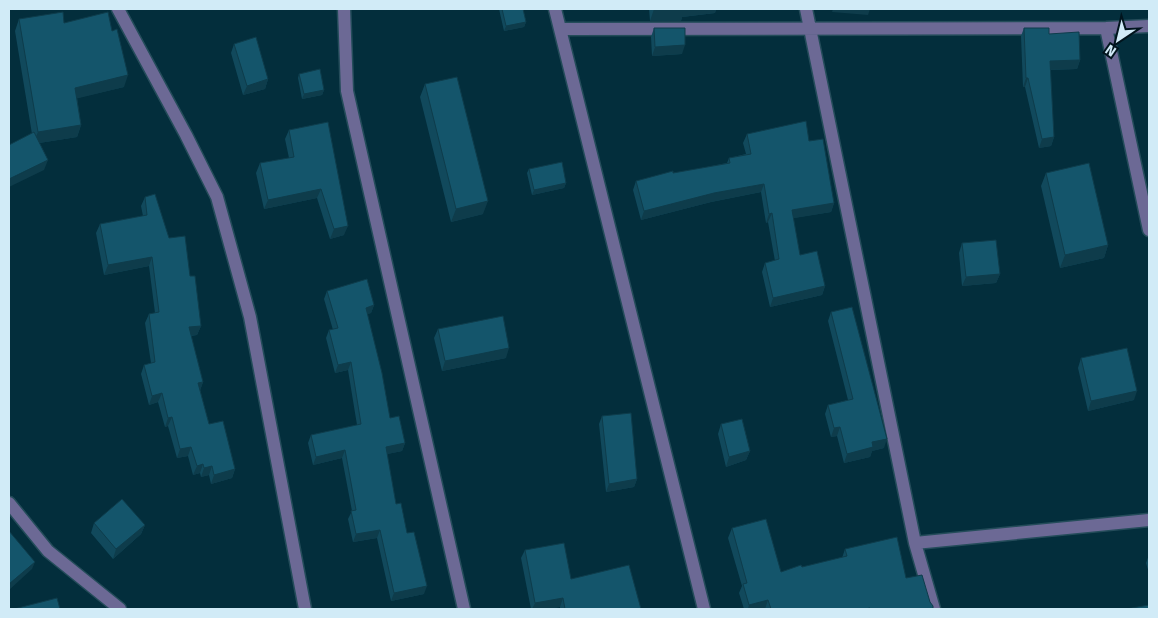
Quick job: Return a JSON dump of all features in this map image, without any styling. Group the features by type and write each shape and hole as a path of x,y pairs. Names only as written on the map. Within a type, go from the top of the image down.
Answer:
{"street":[{"path":"118,9 217,197 250,317 305,609"},
{"path":"344,9 347,90 464,609"},
{"path":"555,9 704,609"},
{"path":"806,9 915,543 934,609"},
{"path":"560,29 1106,28 1149,26"},
{"path":"1106,28 1149,230"},
{"path":"9,502 48,551 120,609"},
{"path":"915,543 1149,520"}],"building":[{"path":"502,9 523,9 526,22 506,26"},
{"path":"63,12 64,23 108,12 112,31 117,29 128,75 75,88 81,125 38,132 19,19"},
{"path":"654,28 685,28 685,45 655,47"},
{"path":"1024,28 1049,28 1049,34 1079,32 1080,60 1050,61 1054,137 1042,139 1028,78 1026,78"},
{"path":"256,37 268,79 247,86 234,44"},
{"path":"320,69 324,90 304,94 299,74"},
{"path":"457,77 488,201 456,209 425,84"},
{"path":"806,121 809,141 823,139 834,203 792,210 800,255 817,251 825,286 773,298 765,263 779,259 772,213 769,214 764,184 714,193 644,211 636,181 673,171 673,173 730,163 729,158 751,154 747,134"},
{"path":"328,122 348,226 334,229 321,189 268,200 260,163 294,157 289,130"},
{"path":"34,132 48,160 9,179 9,145"},
{"path":"562,162 566,183 534,190 529,169"},
{"path":"1089,163 1108,245 1065,255 1046,173"},
{"path":"155,194 169,238 185,236 190,276 195,276 201,326 189,327 203,382 198,383 209,424 223,421 235,469 214,475 212,466 204,468 203,464 197,466 191,447 180,449 172,417 168,418 162,393 152,396 144,365 155,362 149,314 159,312 152,257 108,265 100,224 147,215 145,197"},
{"path":"996,240 1000,274 966,277 962,243"},
{"path":"367,279 374,305 366,308 382,373 390,418 399,416 405,443 386,447 396,504 401,503 407,533 414,532 427,586 394,593 380,530 356,534 351,511 356,510 345,450 316,457 311,435 361,424 351,362 338,365 329,330 338,328 327,291"},
{"path":"852,307 887,439 872,442 873,447 847,454 840,427 834,428 828,405 853,399 831,312"},
{"path":"503,316 509,348 445,361 438,329"},
{"path":"1127,348 1137,391 1091,401 1081,358"},
{"path":"631,413 637,479 609,484 602,416"},
{"path":"742,419 750,451 729,457 721,424"},
{"path":"122,499 145,525 116,549 94,523"},
{"path":"766,519 781,572 801,565 802,567 847,556 845,549 897,537 906,578 922,575 933,609 771,609 768,600 749,605 743,584 747,583 732,528"},
{"path":"9,531 35,562 9,584"},
{"path":"564,543 571,579 629,565 641,609 565,609 563,598 535,603 525,550"},
{"path":"57,598 60,609 14,609"},
{"path":"1149,605 1149,609 1126,609"}]}
